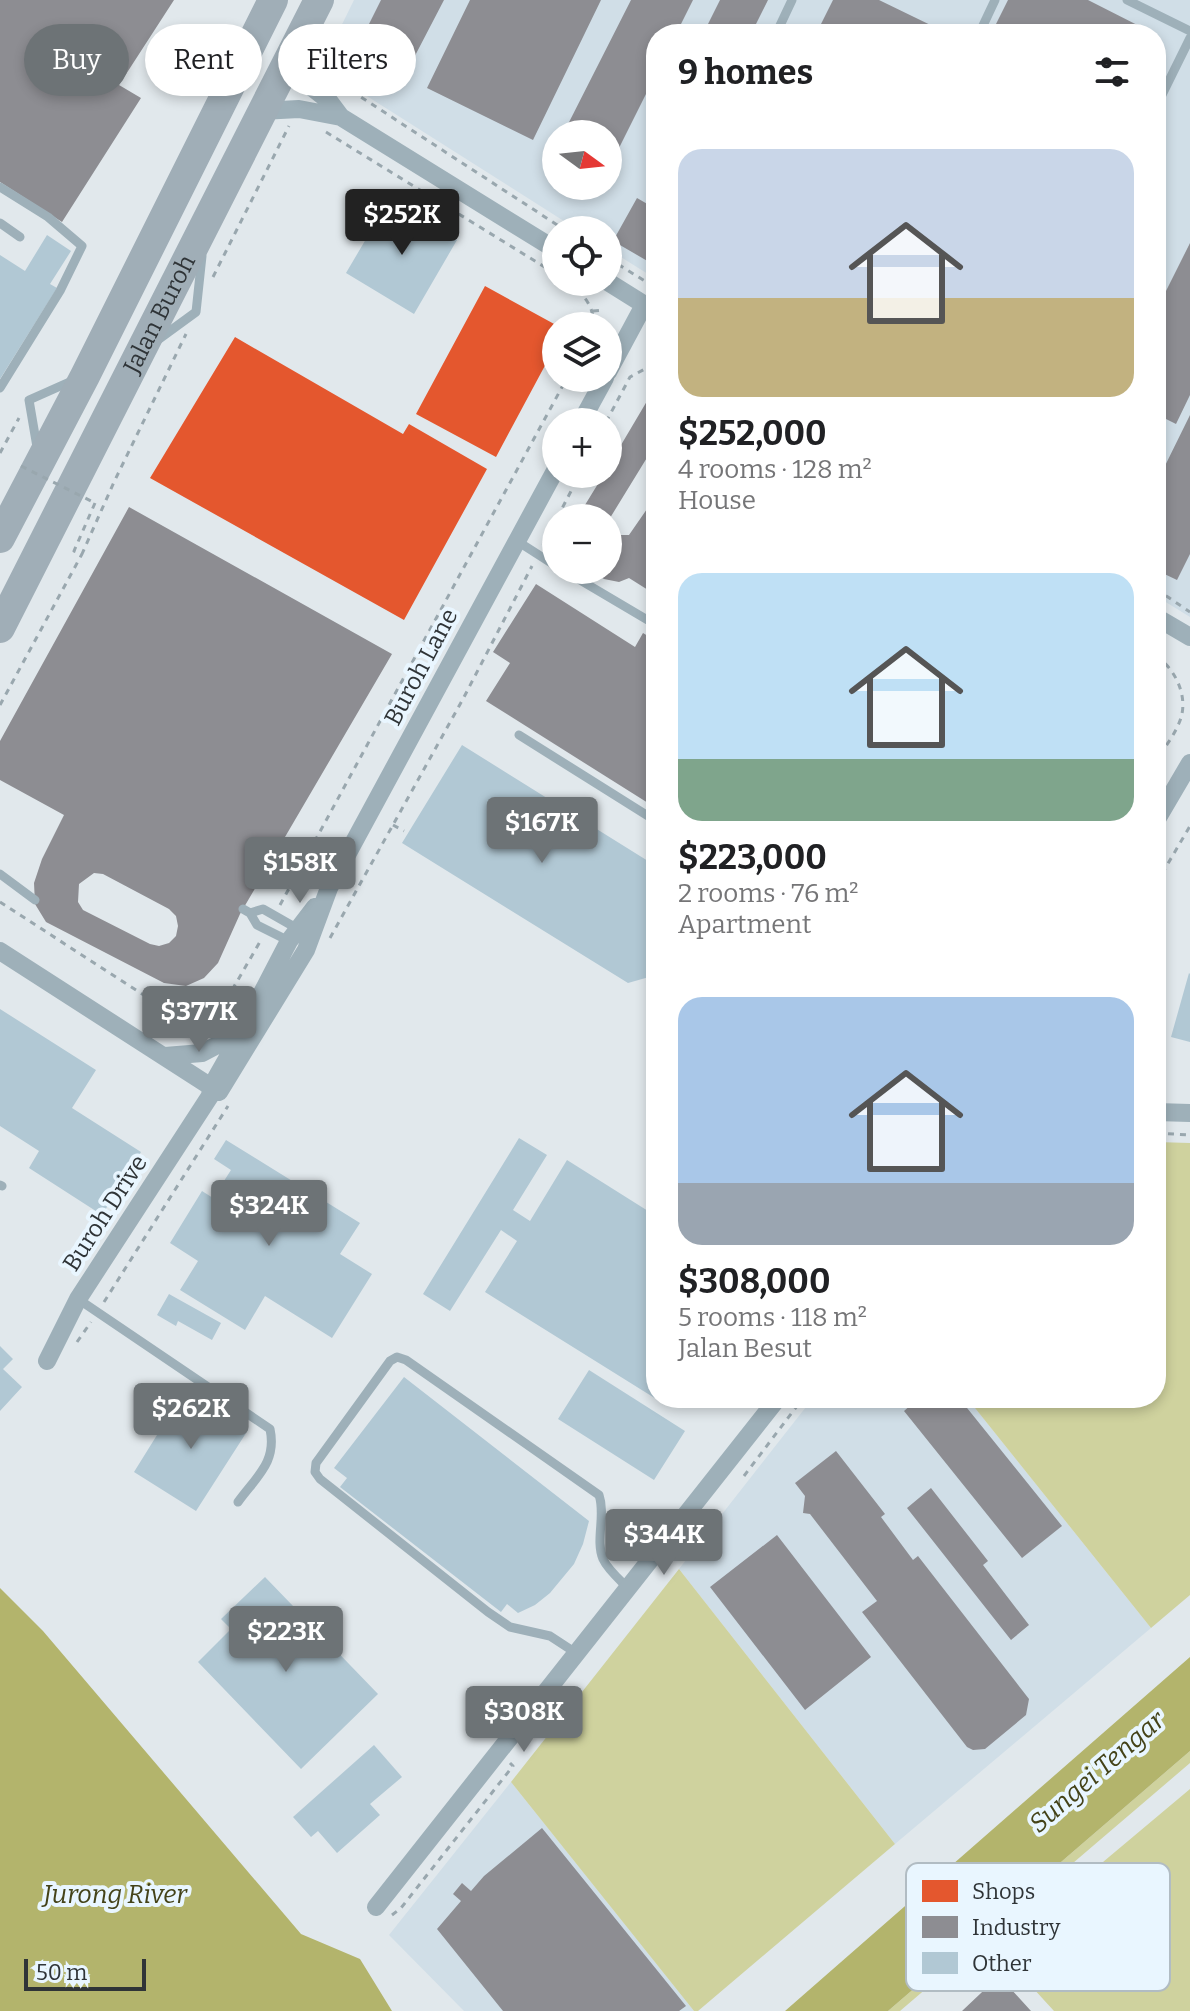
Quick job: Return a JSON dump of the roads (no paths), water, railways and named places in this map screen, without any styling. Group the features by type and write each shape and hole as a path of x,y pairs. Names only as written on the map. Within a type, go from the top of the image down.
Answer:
{"highway":[{"name":"Jalan Buroh","path":"0,538 30,464 85,376 273,0"},
{"name":"Jalan Buroh","path":"307,24 319,0"},
{"name":"Jalan Buroh","path":"0,628 278,80"}],"street":[{"path":"323,96 341,117"},
{"path":"261,111 299,109 341,117 542,241"},
{"path":"622,291 646,306"},
{"path":"622,351 646,314"},
{"name":"Buroh Lane","path":"298,940 546,488"},
{"path":"1166,623 1190,637"},
{"path":"1166,804 1190,763"},
{"path":"165,1056 202,1053 242,1032 298,940"},
{"path":"0,951 165,1056 218,1094 298,940"},
{"name":"Buroh Drive","path":"47,1361 78,1299 218,1094 242,1032"},
{"path":"1166,1112 1190,1113"},
{"path":"376,1907 770,1408"}],"lane":[{"path":"781,24 792,0"},
{"path":"984,24 995,0"},
{"path":"1127,0 1190,31"},
{"path":"1166,87 1190,38"},
{"path":"0,187 48,217 82,246 60,291 0,388"},
{"path":"0,223 20,237"},
{"path":"30,464 29,400 85,376"},
{"path":"517,541 542,557"},
{"path":"587,584 646,619"},
{"path":"519,735 646,815"},
{"path":"0,874 35,900"},
{"path":"263,909 298,940 257,925 247,911 263,909"},
{"path":"78,1299 270,1429 274,1445 270,1460 238,1502"},
{"path":"576,1653 550,1636 510,1627 488,1612 315,1472 316,1463 390,1361 397,1357 406,1360 599,1495 603,1506 601,1555 628,1588"}],"water":[{"name":"Jurong River","path":"0,1588 43,1631 301,1934 360,1959 392,2011 0,2011"},
{"name":"Sungei Tengar","path":"1190,1657 1190,1751 1060,1863 954,1863"},
{"path":"906,1905 906,1991 911,1991 888,2011 785,2011"}]}
